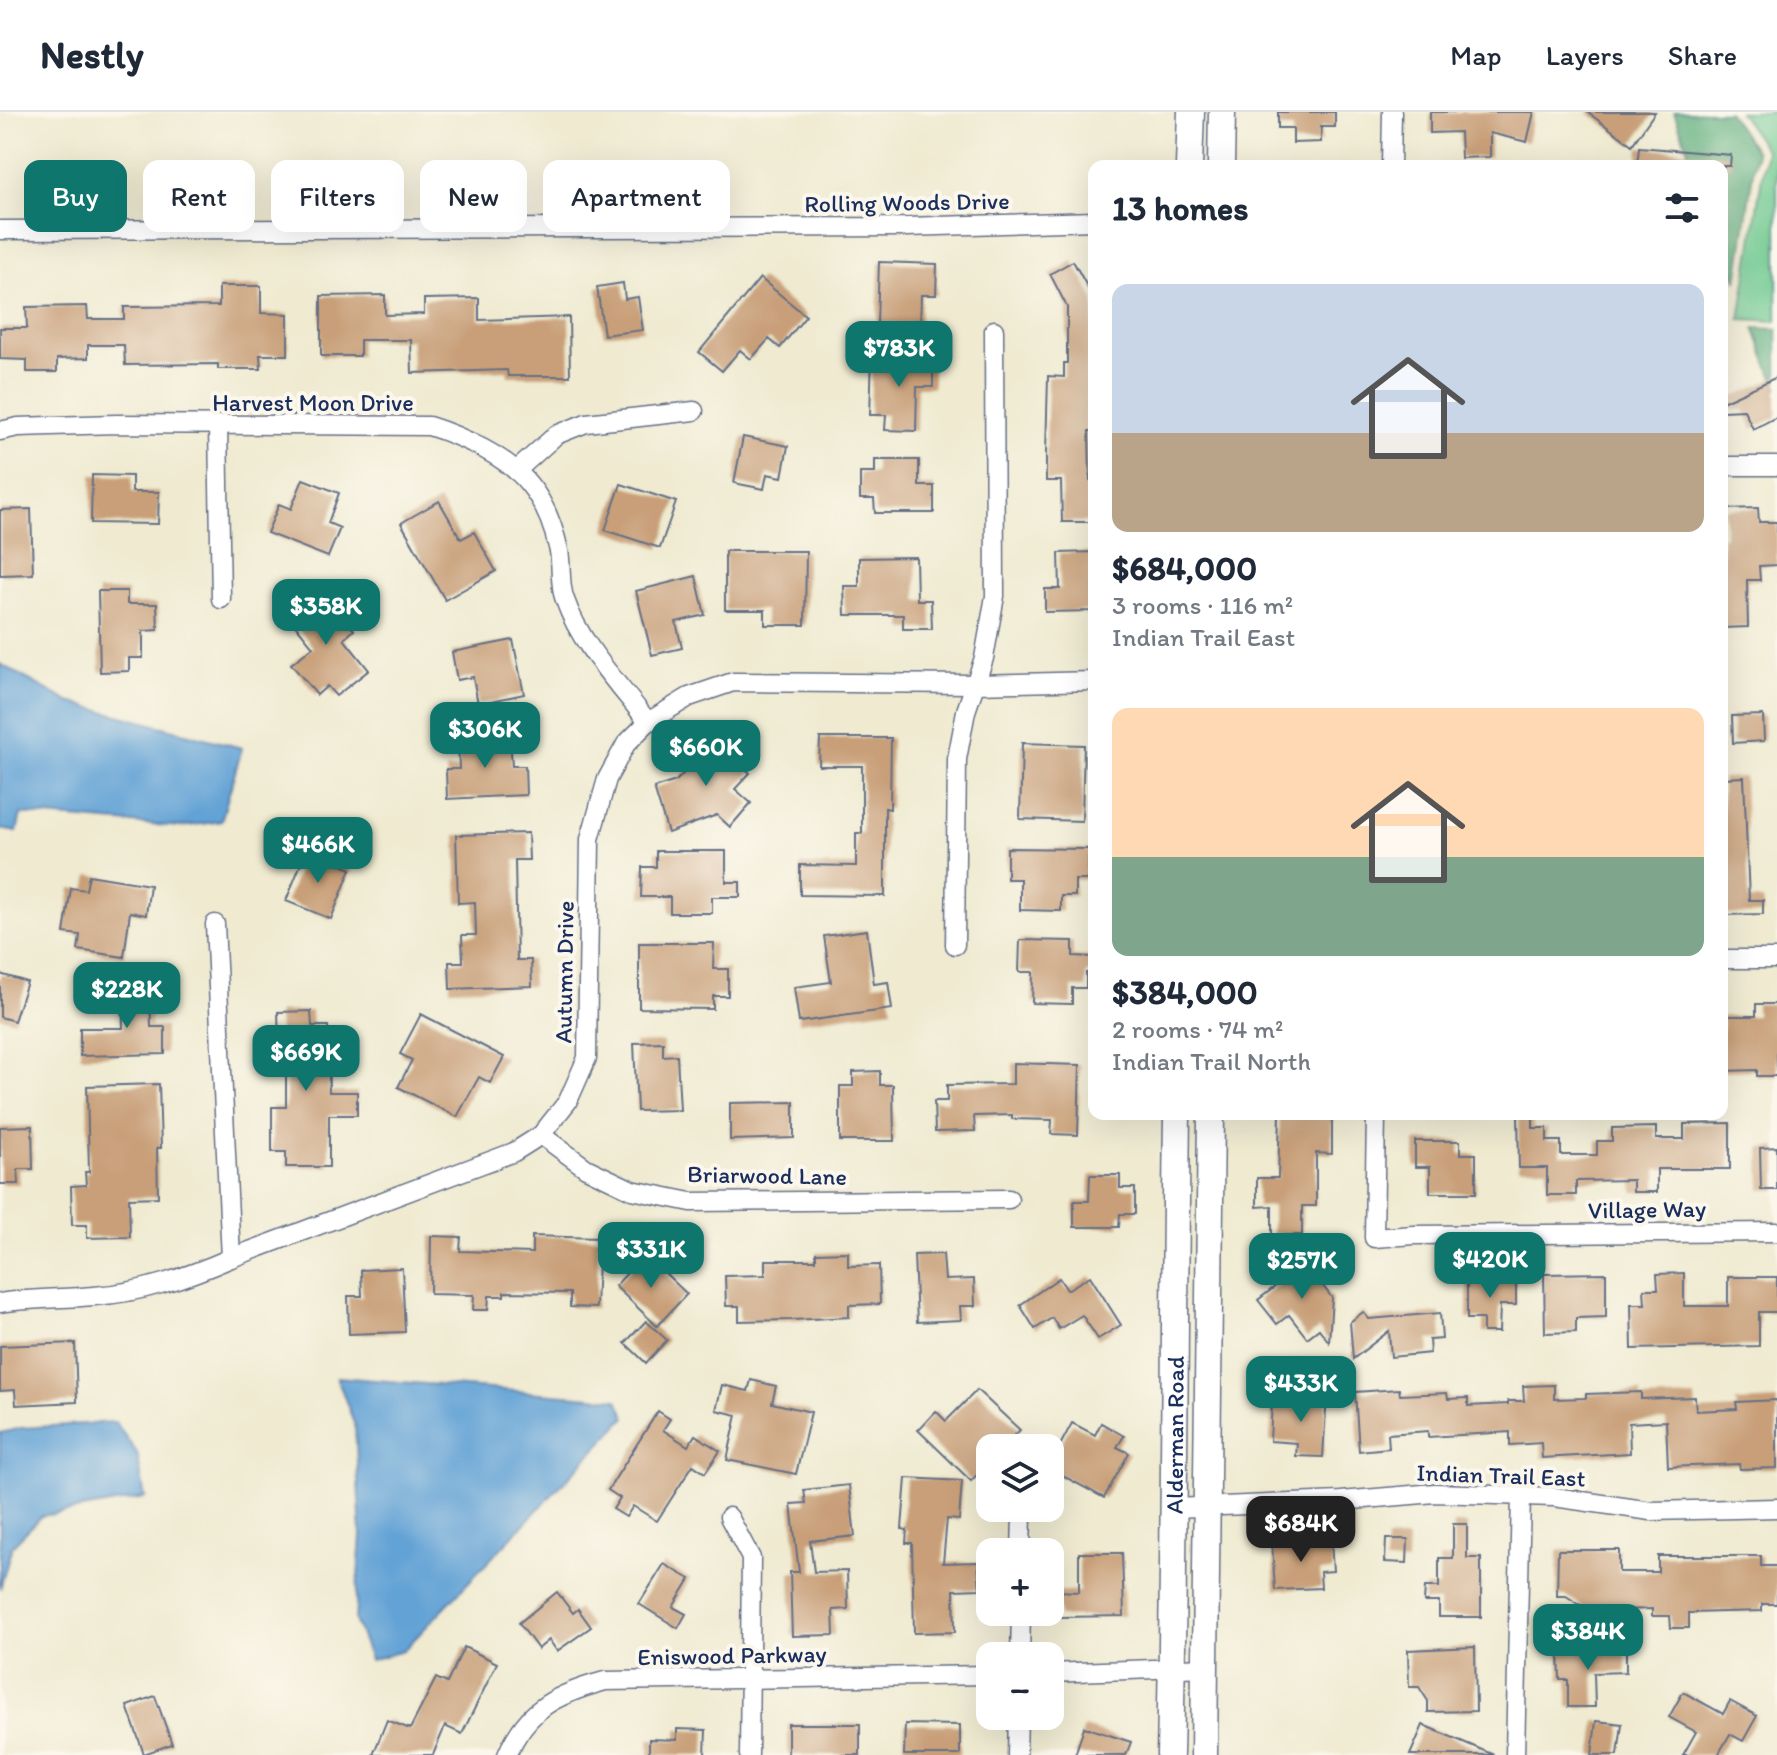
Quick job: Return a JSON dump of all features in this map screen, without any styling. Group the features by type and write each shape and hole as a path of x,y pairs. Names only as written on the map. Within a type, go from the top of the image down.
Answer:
{"main road":[{"path":"1189,160 1191,112"},
{"path":"1221,160 1222,112"},
{"name":"Alderman Road","path":"1170,1755 1177,1120"},
{"name":"Alderman Road","path":"1204,1755 1211,1120"}],"street":[{"path":"1391,160 1392,112"},
{"name":"Rolling Woods Drive","path":"0,230 892,227 1088,221"},
{"path":"955,945 957,759 966,711 984,658 995,596 994,330"},
{"path":"516,471 556,435 586,423 694,411"},
{"name":"Harvest Moon Drive","path":"0,431 18,427 116,424 429,426 461,436 516,471 530,485 548,516 559,553 563,597 578,629 648,722"},
{"path":"218,425 221,599"},
{"path":"1728,466 1777,466"},
{"name":"Autumn Drive","path":"0,1303 145,1289 192,1275 514,1152 541,1135 568,1101 587,1058 590,839 607,779 626,744 648,722 689,697 733,682 975,684 1088,681"},
{"path":"215,924 231,1258"},
{"path":"1728,959 1777,959"},
{"name":"Village Way","path":"1376,1120 1374,1238 1414,1235 1777,1232"},
{"name":"Briarwood Lane","path":"541,1135 586,1168 632,1190 691,1202 1009,1199"},
{"name":"Indian Trail East","path":"1175,1508 1341,1501 1435,1493 1554,1497 1651,1511 1777,1508"},
{"path":"1515,1755 1521,1496"},
{"path":"729,1517 751,1558 749,1755"},
{"path":"1064,1672 1206,1667"},
{"name":"Eniswood Parkway","path":"507,1755 516,1734 538,1709 571,1690 605,1681 976,1675"},
{"path":"1017,1755 1018,1730"}],"green space":[{"path":"1674,112 1728,112 1756,152 1737,281 1728,257 1728,160 1692,160"},
{"path":"1739,112 1777,112 1777,321 1740,319 1766,150"},
{"path":"1754,328 1777,329 1777,389"}],"water":[{"path":"0,664 69,702 242,748 221,821 181,827 21,814 17,832 0,829"},
{"path":"337,1377 617,1399 626,1417 403,1651 370,1660 355,1620 361,1535 355,1426"},
{"path":"115,1422 137,1453 145,1498 42,1516 12,1546 0,1589 0,1433 21,1428"}],"building":[{"path":"1278,112 1335,112 1335,127 1321,127 1321,142 1293,143 1293,128 1278,128"},
{"path":"1430,112 1534,112 1527,142 1490,133 1490,157 1461,158 1460,132 1430,133"},
{"path":"1587,112 1655,112 1632,145"},
{"path":"1639,147 1731,155 1730,166 1728,160 1638,160"},
{"path":"1073,261 1088,288 1088,522 1062,522 1061,481 1046,481 1048,376 1064,377 1064,363 1067,363 1067,307 1050,274"},
{"path":"879,262 937,264 936,295 921,295 920,326 877,324"},
{"path":"760,278 806,316 780,348 769,339 751,359 740,350 722,371 699,352"},
{"path":"623,283 625,299 638,297 643,330 604,335 597,287"},
{"path":"219,286 261,286 261,313 288,314 288,355 260,355 261,369 218,369 218,364 125,365 124,345 88,345 88,358 57,359 57,372 27,372 27,360 0,359 0,328 27,328 26,307 87,306 88,319 124,319 124,307 219,306"},
{"path":"385,295 385,315 424,314 424,299 479,298 479,320 569,317 570,376 508,376 507,370 412,373 411,340 360,340 360,356 321,356 321,296"},
{"path":"872,356 933,358 933,387 917,387 916,431 885,430 886,415 870,415"},
{"path":"1777,377 1777,417 1753,429 1744,410 1728,411 1728,399"},
{"path":"743,437 788,446 782,477 767,474 764,489 734,483"},
{"path":"875,460 919,460 919,486 934,486 934,513 875,513 874,499 860,499 860,473 875,473"},
{"path":"92,475 132,476 132,492 159,492 158,524 91,523"},
{"path":"303,479 339,493 328,523 340,528 328,557 267,533 279,504 291,509"},
{"path":"621,484 676,502 660,548 605,530"},
{"path":"439,501 461,539 474,532 496,571 445,600 401,523"},
{"path":"1758,508 1759,522 1777,522 1777,565 1759,566 1760,580 1747,580 1748,627 1728,628 1728,509"},
{"path":"31,509 33,574 0,575 0,510"},
{"path":"725,551 806,551 805,625 765,625 765,610 725,610"},
{"path":"1088,552 1088,611 1045,612 1045,589 1060,589 1059,553"},
{"path":"916,557 917,600 931,600 932,629 903,629 903,615 845,615 844,586 859,586 859,558"},
{"path":"696,576 705,615 676,622 682,648 652,655 636,591"},
{"path":"321,589 354,630 344,639 369,670 336,696 327,686 317,695 291,664 313,647 288,616"},
{"path":"98,591 127,591 127,604 157,604 158,630 143,631 143,658 129,658 129,671 100,672"},
{"path":"513,640 524,694 478,704 473,677 457,680 452,652"},
{"path":"1763,715 1764,741 1733,743 1732,716"},
{"path":"723,732 746,753 738,762 750,773 735,789 751,803 730,827 717,815 668,833 654,788 676,781"},
{"path":"510,737 512,766 525,766 526,795 447,799 446,769 459,769 458,739"},
{"path":"820,738 891,738 890,809 885,808 885,896 800,895 800,865 856,866 856,833 862,833 862,766 819,766"},
{"path":"1022,743 1084,745 1082,821 1020,819"},
{"path":"1744,777 1749,900 1763,900 1763,914 1728,915 1728,778"},
{"path":"528,833 529,860 515,860 517,960 531,960 532,986 450,989 449,962 463,962 462,935 476,935 475,902 458,903 456,835"},
{"path":"1007,848 1088,849 1088,880 1075,880 1075,896 1061,896 1061,911 1020,910 1020,879 1007,879"},
{"path":"306,851 351,869 331,919 286,901"},
{"path":"656,851 726,851 726,882 740,882 740,897 712,897 712,913 670,913 670,897 641,897 642,867 656,867"},
{"path":"89,875 150,885 146,915 130,912 124,957 78,950 80,935 64,933 71,888 86,890"},
{"path":"867,930 874,984 888,982 892,1009 799,1022 794,987 831,982 824,936"},
{"path":"1020,940 1073,941 1073,956 1088,957 1086,988 1072,988 1072,1004 1032,1003 1033,972 1019,972"},
{"path":"639,943 714,943 713,969 728,969 728,996 713,996 713,1009 639,1008"},
{"path":"0,974 27,982 14,1021 0,1017"},
{"path":"122,987 150,987 151,1027 165,1027 165,1054 80,1056 80,1028 123,1028"},
{"path":"1756,1004 1777,1004 1777,1076 1757,1076 1757,1070 1728,1071 1728,1016 1756,1016"},
{"path":"311,1011 312,1026 328,1026 329,1092 357,1092 357,1115 329,1115 329,1167 286,1167 286,1152 272,1152 272,1107 286,1107 286,1072 280,1073 278,1012"},
{"path":"421,1014 504,1057 490,1083 479,1077 457,1117 398,1087 412,1060 400,1054"},
{"path":"663,1042 663,1056 677,1055 680,1110 637,1111 634,1043"},
{"path":"1013,1063 1080,1065 1078,1135 1051,1134 1052,1120 1012,1119 1012,1115 974,1116 975,1131 935,1132 934,1101 947,1101 947,1085 1013,1084"},
{"path":"880,1071 880,1085 893,1085 894,1141 840,1141 840,1086 853,1086 853,1072"},
{"path":"159,1084 161,1148 157,1148 158,1197 129,1198 130,1237 87,1238 87,1225 72,1225 71,1186 86,1185 85,1172 89,1172 87,1086"},
{"path":"794,1102 794,1138 730,1140 730,1103"},
{"path":"1280,1120 1332,1120 1332,1154 1316,1153 1316,1206 1302,1206 1302,1235 1272,1235 1272,1206 1257,1207 1257,1178 1278,1178"},
{"path":"1518,1120 1533,1120 1533,1128 1547,1128 1547,1141 1561,1141 1561,1155 1597,1155 1597,1141 1612,1141 1612,1128 1656,1127 1656,1139 1684,1139 1684,1124 1730,1123 1730,1169 1657,1169 1657,1192 1633,1192 1633,1180 1576,1181 1576,1195 1547,1195 1547,1168 1519,1168"},
{"path":"32,1126 33,1169 18,1169 19,1184 0,1184 0,1127"},
{"path":"1415,1141 1460,1141 1460,1154 1476,1154 1476,1193 1430,1193 1430,1167 1415,1167"},
{"path":"1777,1147 1777,1190 1761,1190 1760,1148"},
{"path":"1090,1175 1120,1175 1120,1188 1135,1188 1135,1214 1120,1214 1119,1227 1074,1227 1074,1201 1089,1201"},
{"path":"431,1236 461,1237 460,1251 532,1253 532,1236 599,1238 596,1308 570,1307 570,1293 504,1292 504,1296 489,1296 488,1310 473,1310 474,1295 430,1294"},
{"path":"848,1252 848,1266 879,1265 880,1304 849,1305 849,1317 739,1321 739,1306 726,1306 725,1276 765,1275 765,1260 816,1260 816,1253"},
{"path":"645,1254 687,1294 657,1326 615,1286"},
{"path":"943,1254 945,1280 974,1279 975,1306 960,1306 961,1320 917,1322 914,1255"},
{"path":"1304,1264 1313,1275 1325,1266 1334,1278 1323,1286 1332,1298 1329,1342 1319,1329 1307,1338 1289,1315 1277,1324 1258,1300"},
{"path":"402,1268 405,1332 349,1334 348,1296 362,1296 361,1270"},
{"path":"1606,1273 1606,1317 1576,1318 1576,1332 1545,1333 1544,1274"},
{"path":"1684,1273 1684,1306 1728,1306 1728,1277 1777,1277 1777,1312 1759,1312 1759,1346 1632,1349 1631,1304 1645,1304 1644,1289 1658,1289 1657,1274"},
{"path":"1090,1276 1121,1325 1098,1339 1082,1315 1059,1329 1052,1318 1035,1329 1020,1305 1059,1278 1067,1290"},
{"path":"1467,1279 1516,1279 1516,1305 1500,1305 1499,1332 1483,1332 1483,1319 1467,1319"},
{"path":"1363,1312 1369,1319 1440,1313 1442,1339 1429,1340 1430,1353 1391,1357 1389,1331 1353,1359 1350,1322"},
{"path":"646,1321 667,1340 646,1363 625,1343"},
{"path":"75,1343 77,1402 16,1405 15,1390 0,1391 0,1346"},
{"path":"751,1380 776,1386 772,1403 811,1412 796,1474 727,1460 737,1415 716,1410 722,1385 748,1391"},
{"path":"1554,1385 1554,1399 1586,1398 1586,1394 1641,1392 1641,1399 1695,1397 1696,1411 1737,1409 1736,1402 1777,1400 1777,1468 1740,1469 1739,1464 1668,1467 1666,1421 1629,1423 1630,1453 1542,1458 1541,1443 1510,1445 1510,1432 1428,1437 1428,1431 1388,1434 1389,1448 1359,1451 1355,1392 1399,1389 1400,1395 1447,1393 1448,1399 1468,1398 1468,1406 1524,1401 1523,1386"},
{"path":"977,1390 1020,1430 1016,1434 976,1434 976,1476 971,1481 918,1430 936,1411 946,1421"},
{"path":"1327,1394 1323,1457 1296,1456 1297,1443 1270,1441 1272,1401 1299,1403 1300,1396"},
{"path":"658,1411 670,1419 663,1430 688,1446 695,1435 720,1451 705,1473 693,1465 657,1521 633,1506 626,1517 613,1509 620,1498 608,1490"},
{"path":"1072,1423 1095,1435 1101,1423 1124,1436 1117,1447 1129,1453 1104,1498 1064,1477 1064,1438"},
{"path":"906,1478 962,1481 959,1520 947,1519 943,1563 976,1562 976,1589 954,1590 955,1632 914,1633 912,1543 906,1543 907,1530 902,1529"},
{"path":"849,1485 855,1536 810,1541 814,1572 847,1571 848,1609 833,1610 834,1635 792,1636 790,1572 799,1572 791,1504 806,1503 804,1490"},
{"path":"1453,1524 1467,1524 1467,1558 1481,1558 1481,1617 1439,1617 1439,1602 1424,1602 1425,1587 1439,1587 1439,1558 1453,1558"},
{"path":"1386,1539 1408,1539 1407,1563 1385,1562"},
{"path":"1331,1540 1333,1571 1320,1572 1321,1588 1275,1590 1272,1544"},
{"path":"1558,1550 1619,1550 1619,1572 1658,1572 1658,1556 1761,1556 1761,1566 1777,1566 1777,1604 1762,1604 1762,1611 1689,1613 1689,1628 1671,1628 1670,1616 1652,1616 1652,1609 1620,1610 1620,1619 1583,1619 1582,1606 1566,1596 1557,1596"},
{"path":"1079,1553 1122,1553 1124,1616 1064,1617 1064,1591 1079,1592"},
{"path":"664,1564 690,1579 673,1607 686,1614 678,1628 639,1604"},
{"path":"557,1592 573,1613 578,1609 591,1627 557,1651 549,1640 538,1649 519,1623"},
{"path":"464,1647 497,1663 462,1734 445,1726 433,1755 373,1755 387,1720 410,1729 436,1678 447,1683"},
{"path":"1475,1647 1476,1711 1428,1712 1428,1701 1419,1687 1409,1687 1408,1650"},
{"path":"1626,1650 1626,1672 1594,1673 1595,1707 1568,1707 1568,1680 1560,1680 1559,1651"},
{"path":"1683,1692 1723,1714 1730,1701 1757,1716 1743,1741 1730,1734 1718,1755 1683,1755 1696,1732 1669,1717"},
{"path":"155,1696 172,1744 144,1754 127,1706"},
{"path":"1596,1721 1622,1724 1618,1755 1592,1755"},
{"path":"788,1724 860,1724 860,1755 788,1755"},
{"path":"905,1724 960,1725 960,1755 904,1755"},
{"path":"1423,1725 1494,1755 1410,1755"},
{"path":"1084,1727 1131,1742 1126,1755 1075,1755"},
{"path":"677,1729 706,1730 705,1755 649,1755 649,1739 677,1740"}]}
